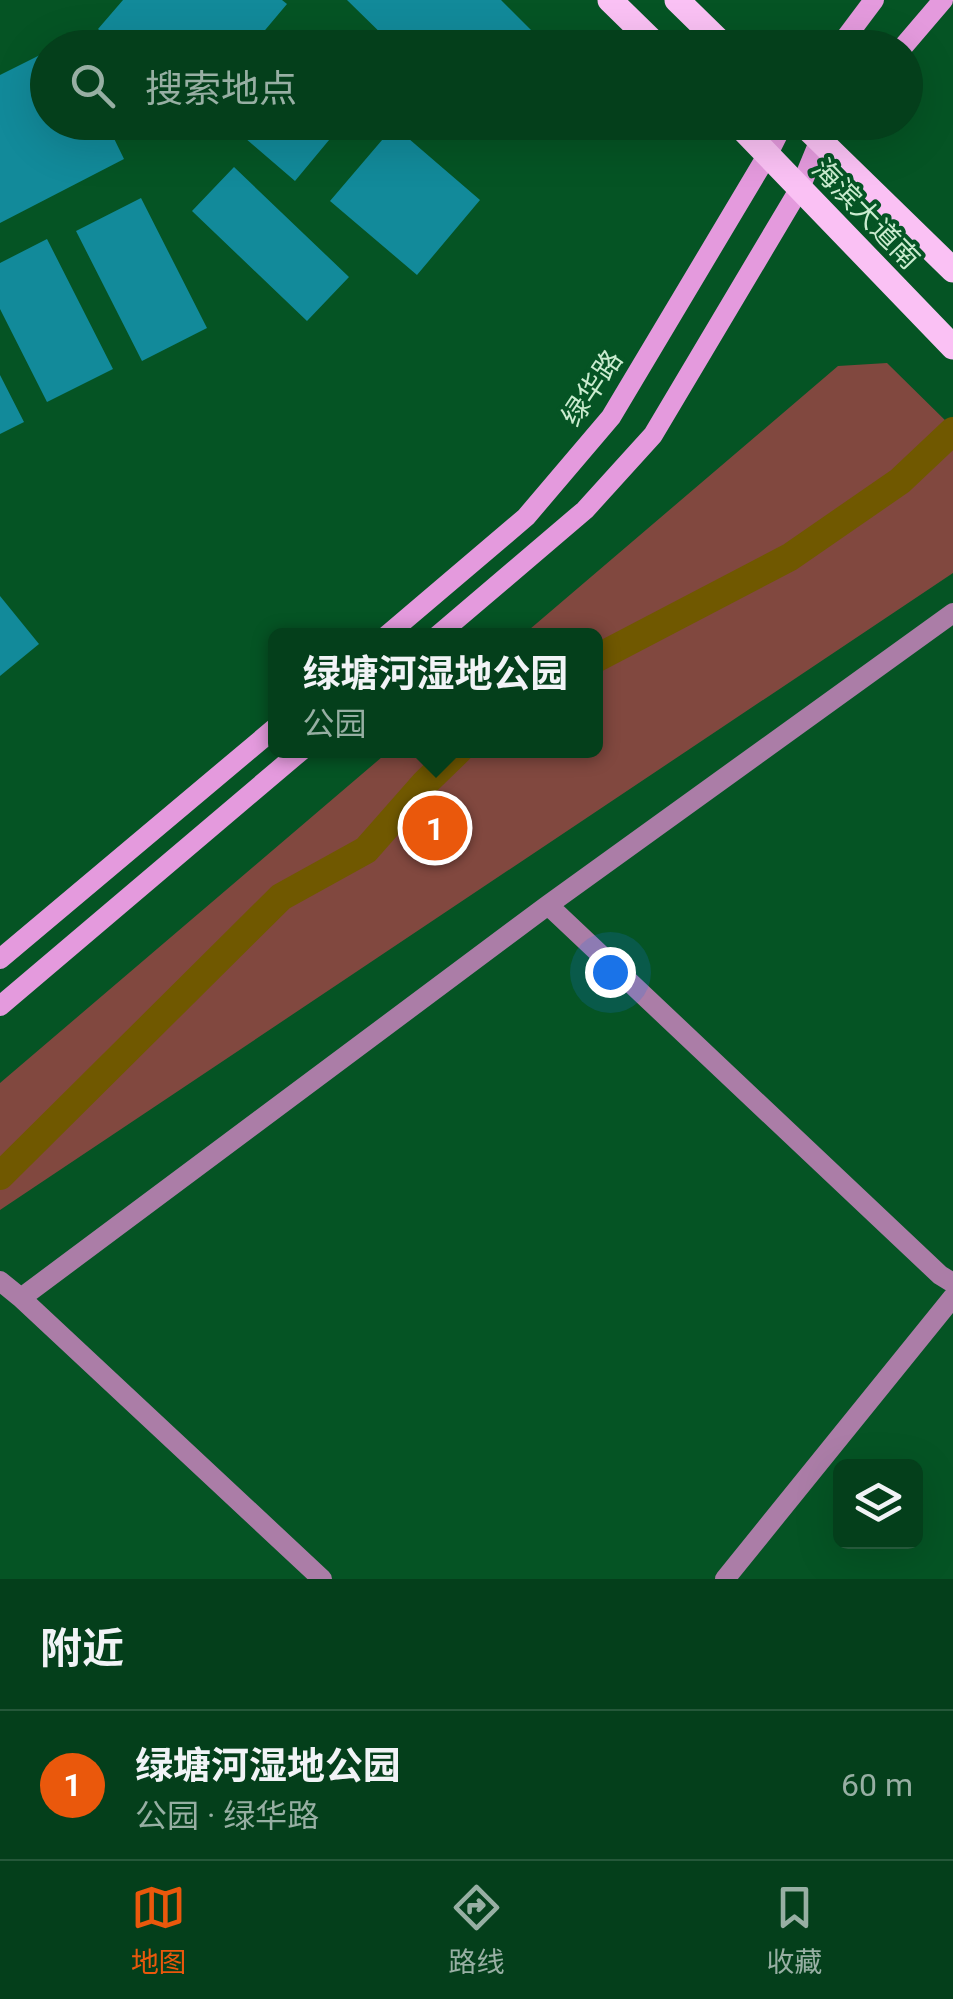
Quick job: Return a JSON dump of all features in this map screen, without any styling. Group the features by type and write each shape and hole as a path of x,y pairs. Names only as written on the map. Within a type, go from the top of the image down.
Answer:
{"main road":[{"path":"610,0 641,30"},
{"path":"677,0 708,30"},
{"path":"852,30 874,0"},
{"path":"917,30 943,0"},
{"name":"海滨大道南","path":"754,140 953,347"},
{"name":"绿华路","path":"395,628 526,518 610,417 775,140"},
{"path":"446,628 585,510 653,434 800,188 815,140"},
{"name":"海滨大道南","path":"829,140 953,270"},
{"path":"0,958 268,734"},
{"path":"0,1006 293,758"}],"street":[{"path":"21,1298 548,904 953,613"},
{"path":"548,904 940,1275 953,1283"},
{"path":"1,1283 322,1579"},
{"path":"725,1579 953,1297"}],"shaded area":[{"path":"887,363 953,428 953,573 0,1210 0,1083 381,758 603,758 603,628 531,628 838,366"}],"building":[{"path":"123,0 282,0 287,4 265,30 98,29"},
{"path":"347,0 501,0 531,30 378,30"},
{"path":"30,60 30,140 115,140 124,159 0,223 0,75"},
{"path":"247,140 329,140 295,181"},
{"path":"382,140 410,140 480,200 417,275 330,201"},
{"path":"234,167 349,277 307,321 192,211"},
{"path":"141,198 207,328 142,361 76,231"},
{"path":"47,239 113,369 47,402 0,309 0,263"},
{"path":"0,375 24,422 0,434"},
{"path":"0,596 39,644 0,676"}],"waterway":[{"path":"603,655 790,557 900,481 953,431"},
{"path":"0,1176 281,897 366,850 451,758"}],"place":[{"name":"绿塘河湿地公园","path":"435,828"}]}
